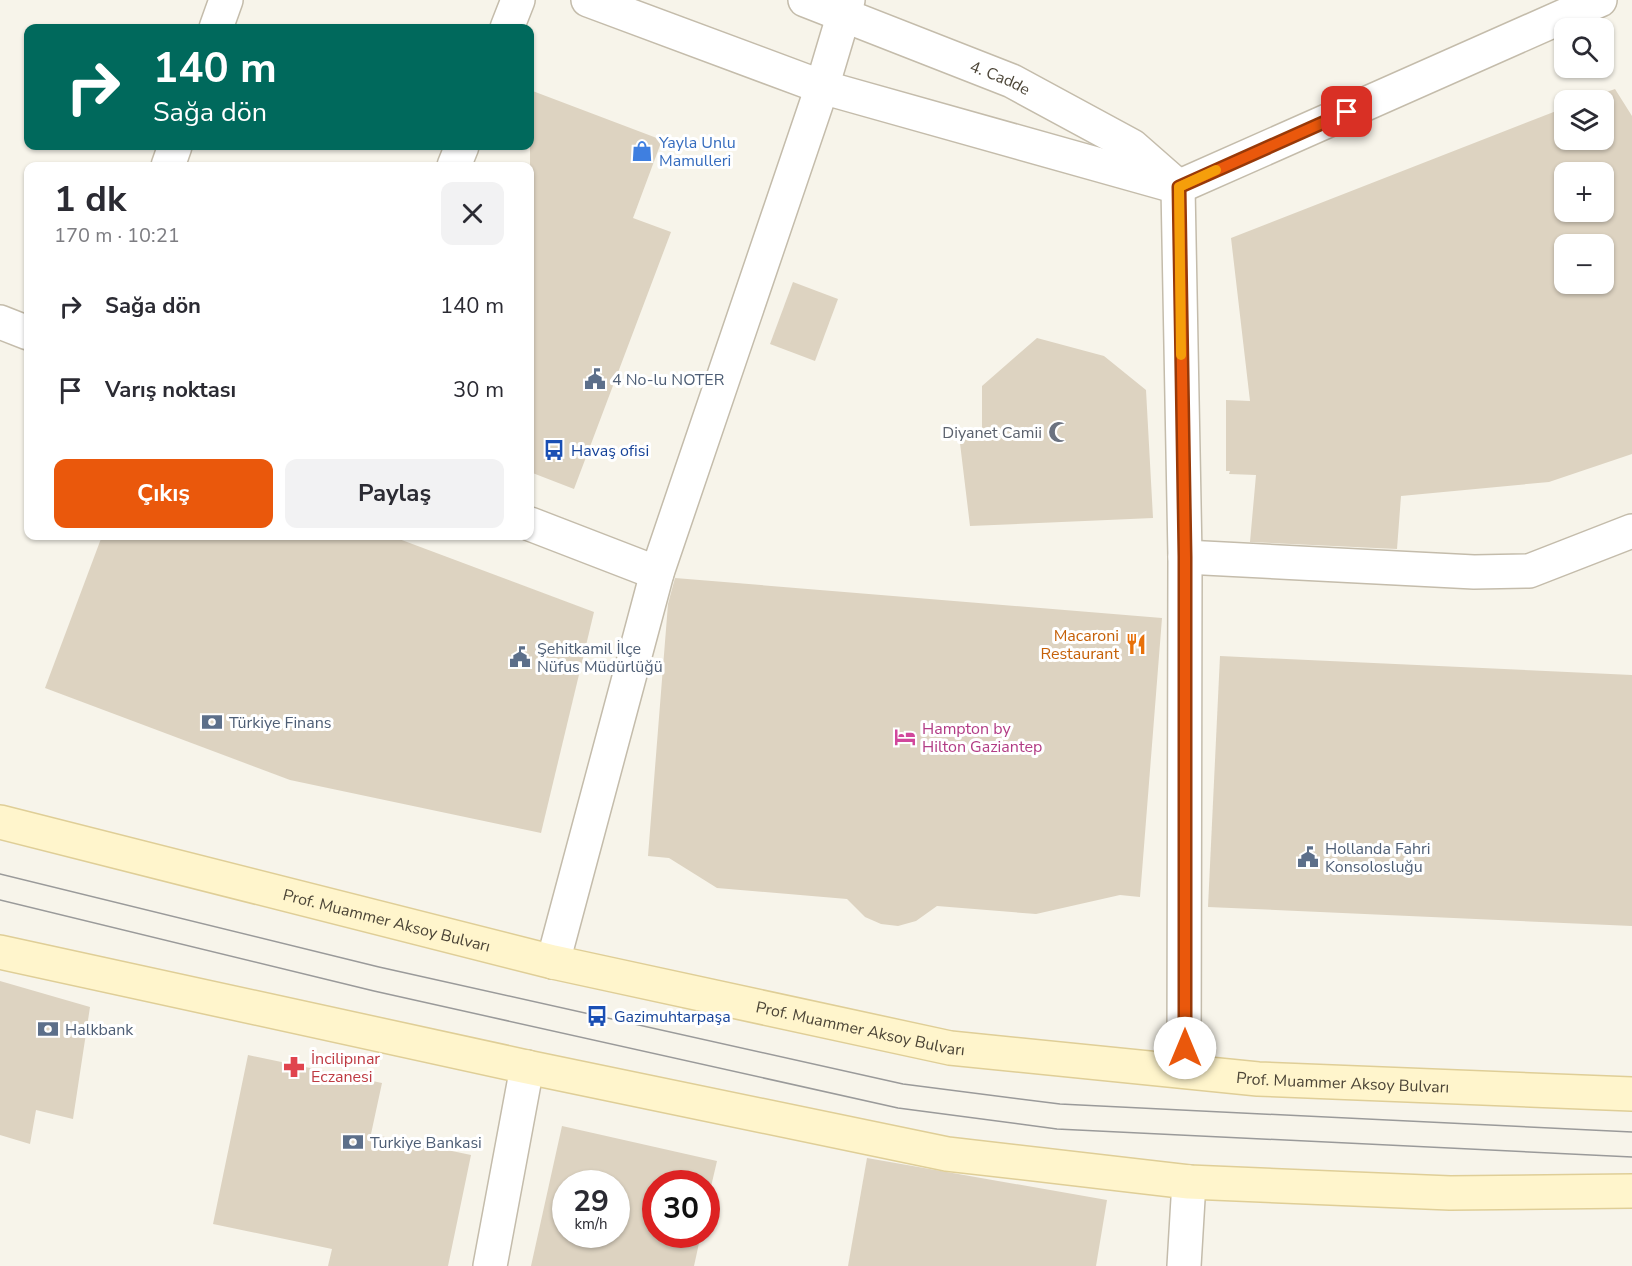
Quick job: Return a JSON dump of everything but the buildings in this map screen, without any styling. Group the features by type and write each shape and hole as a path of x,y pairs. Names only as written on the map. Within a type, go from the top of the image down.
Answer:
{"main road":[{"name":"Prof. Muammer Aksoy Bulvarı","path":"0,822 553,962 950,1048 1258,1079 1632,1094"},
{"path":"0,952 527,1067 947,1154 1189,1182 1450,1193 1632,1191"}],"street":[{"path":"217,24 226,0"},
{"path":"509,24 518,0"},
{"path":"588,0 822,87 1179,187 1600,0"},
{"name":"4. Cadde","path":"804,0 846,7 1012,81 1132,146 1179,187"},
{"path":"553,962 657,573 822,87 846,7"},
{"path":"1179,187 1185,557 1185,1071"},
{"path":"0,322 24,331"},
{"path":"534,526 657,573"},
{"path":"1185,557 1462,571 1529,571 1632,531"},
{"path":"490,1266 527,1067"},
{"path":"1184,1266 1189,1182"}],"tram line":[{"path":"0,874 379,967 903,1084 1060,1104 1632,1132"},
{"path":"0,900 374,991 898,1108 1057,1129 1632,1157"}],"slow traffic":[{"path":"1181,355 1179,187 1216,170"}],"place":[{"name":"Yayla Unlu Mamulleri","path":"642,151"},
{"name":"4 No-lu NOTER","path":"595,379"},
{"name":"Diyanet Camii","path":"1059,432"},
{"name":"Havaş ofisi","path":"554,450"},
{"name":"Macaroni Restaurant","path":"1136,644"},
{"name":"Şehitkamil İlçe Nüfus Müdürlüğü","path":"520,657"},
{"name":"Türkiye Finans","path":"212,722"},
{"name":"Hampton by Hilton Gaziantep","path":"905,737"},
{"name":"Hollanda Fahri Konsolosluğu","path":"1308,857"},
{"name":"Gazimuhtarpaşa","path":"597,1016"},
{"name":"Halkbank","path":"48,1029"},
{"name":"İncilipınar Eczanesi","path":"294,1067"},
{"name":"Turkiye Bankasi","path":"353,1142"}],"route":[{"path":"1185,1048 1185,557 1179,187 1347,112"}]}
